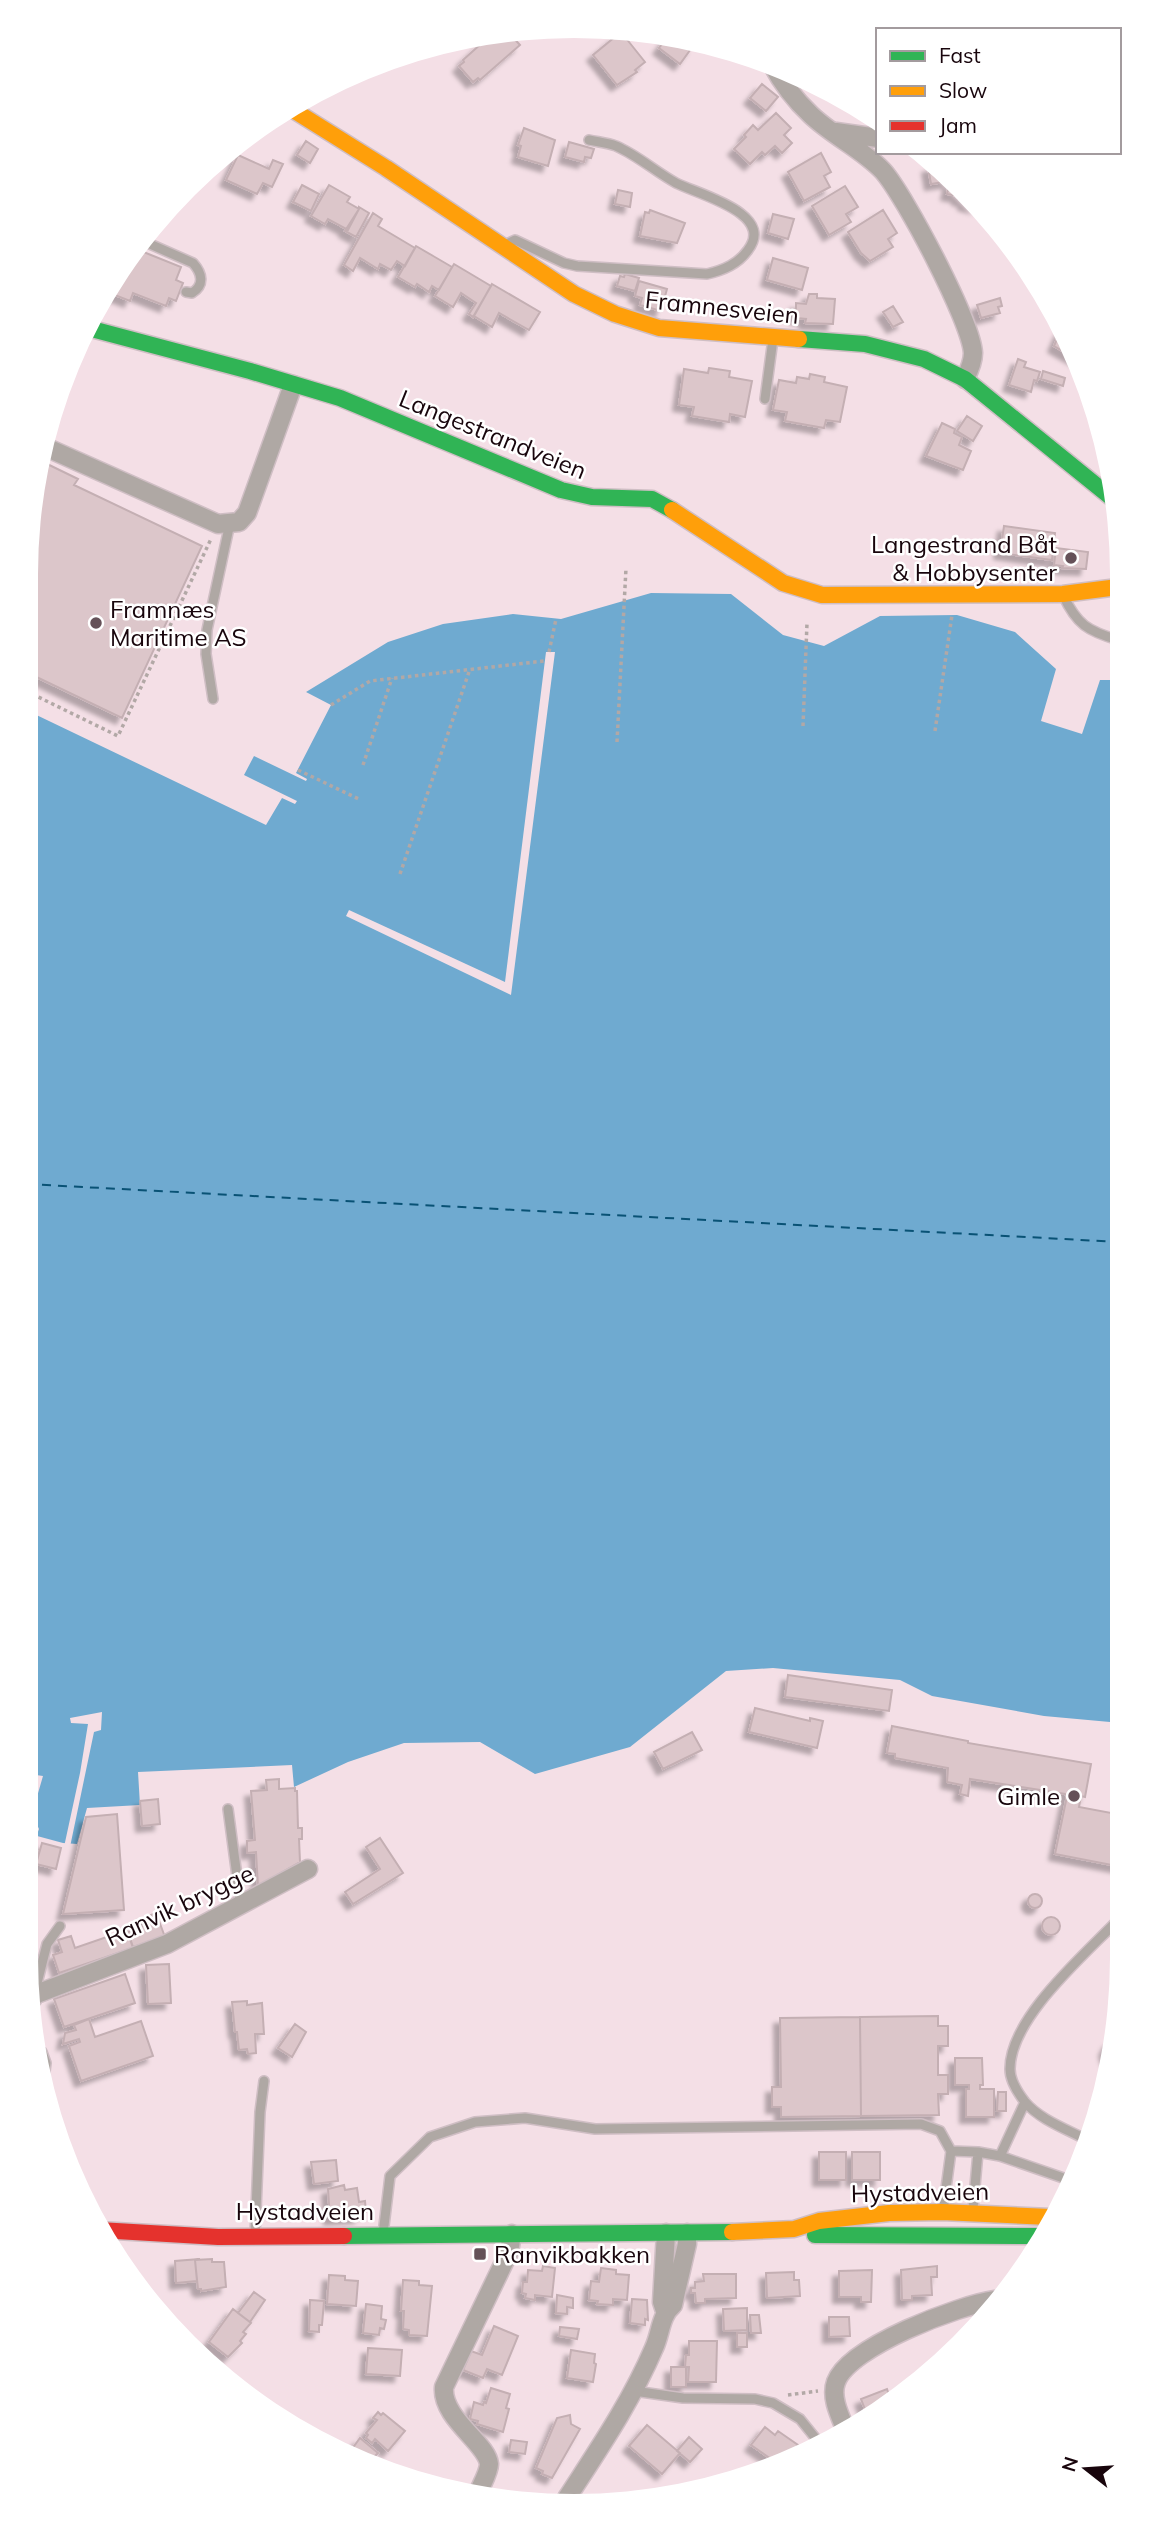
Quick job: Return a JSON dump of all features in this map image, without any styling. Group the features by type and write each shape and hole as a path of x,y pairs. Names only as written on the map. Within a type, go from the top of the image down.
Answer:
{"main road":[{"name":"Framnesveien","path":"300,114 386,168 574,294 631,321 690,332 864,344 923,359 965,379 1104,491"},
{"name":"Langestrandveien","path":"97,330 340,398 561,490 592,497 652,499 676,512 766,573 797,589 841,597 1063,594 1110,588"},
{"name":"Hystadveien","path":"113,2231 255,2236 687,2233 794,2229 804,2224 856,2216 973,2213 1044,2217"},
{"name":"Hystadveien","path":"794,2229 805,2235 1033,2236"}],"street":[{"path":"782,80 789,92 812,116 883,172 918,227 967,328 973,353 971,368 965,379"},
{"path":"834,132 876,138"},
{"path":"54,451 224,524 239,522 247,513 293,385"},
{"name":"Ranvik brygge","path":"40,1995 167,1944 307,1869"},
{"path":"570,2494 634,2391 656,2346 665,2311 662,2302 666,2233"},
{"path":"665,2311 673,2305 687,2233"},
{"path":"481,2485 489,2466 487,2458 455,2417 446,2402 444,2387 509,2252 512,2234"},
{"path":"842,2422 834,2390 835,2383 844,2370 892,2337 925,2321 985,2302"}],"lane":[{"path":"503,246 515,240 564,263 577,266 707,274 723,270 737,262 748,250 753,242 754,232 741,213 727,204 679,184 616,146 589,140"},
{"path":"152,245 193,263 197,268 202,276 199,288 192,293 186,292"},
{"path":"765,399 773,336"},
{"path":"213,699 206,654 207,629 224,524"},
{"path":"1063,594 1080,624 1110,638"},
{"path":"228,1809 241,1906"},
{"path":"39,1976 47,1944 60,1926"},
{"path":"1080,2136 1044,2117 1025,2102 1014,2085 1010,2068 1026,2022 1064,1976 1110,1928"},
{"path":"255,2236 260,2112 264,2081"},
{"path":"1000,2155 1025,2102"},
{"path":"383,2235 390,2176 430,2137 475,2122 525,2118 595,2129 921,2124 940,2131 951,2151 943,2213 957,2234 973,2213 978,2152"},
{"path":"951,2151 1000,2155 1063,2178"},
{"path":"634,2391 670,2397 755,2399 773,2403 800,2419 814,2437"}],"path":[{"path":"38,697 118,736 224,524"},
{"path":"617,742 626,568"},
{"path":"935,731 952,615"},
{"path":"549,652 556,619"},
{"path":"803,726 807,623"},
{"path":"331,705 370,681 544,661"},
{"path":"400,874 470,669"},
{"path":"363,765 392,678"},
{"path":"298,771 361,800"},
{"path":"773,2403 785,2395 834,2390"}],"water":[{"path":"651,593 731,594 783,635 824,646 880,616 957,615 1015,632 1056,669 1041,721 1082,734 1100,680 1110,680 1110,1722 1044,1716 932,1696 900,1680 773,1668 726,1671 630,1747 535,1774 480,1742 404,1743 348,1762 294,1787 292,1765 138,1772 140,1805 87,1808 77,1844 38,1836 38,716 266,825 282,798 295,804 297,801 244,775 254,756 306,781 307,779 296,773 331,705 306,692 388,642 443,624 513,614 561,619"}],"pier":[{"path":"546,652 555,652 511,995 346,916 349,910 505,982"},
{"path":"102,1712 101,1730 94,1732 70,1847 64,1847 88,1724 71,1723 70,1718"},
{"path":"38,1775 43,1776 38,1793"}],"building":[{"path":"611,40 629,42 645,62 635,70 637,72 617,85 593,55"},
{"path":"517,42 520,45 480,80 478,78 473,82 459,66 477,48"},
{"path":"661,46 689,51 680,64 659,48"},
{"path":"762,84 778,97 766,111 750,98"},
{"path":"776,113 791,128 784,135 792,143 782,153 775,146 765,155 762,152 750,164 734,149 753,125 758,130"},
{"path":"524,128 555,140 548,166 518,157 521,146 518,145"},
{"path":"306,141 318,149 310,163 297,155"},
{"path":"569,142 594,149 591,158 585,157 584,162 565,157"},
{"path":"821,153 831,172 824,176 830,187 804,201 788,172"},
{"path":"240,156 269,169 273,160 283,164 272,187 263,183 257,194 226,180"},
{"path":"929,173 940,183 931,184"},
{"path":"302,185 319,194 311,211 293,202"},
{"path":"329,185 350,197 347,202 359,209 348,230 328,219 325,224 311,216"},
{"path":"845,186 858,207 846,214 851,222 829,235 812,206"},
{"path":"618,190 632,193 630,207 615,204"},
{"path":"359,207 369,213 356,237 345,231"},
{"path":"650,210 685,223 677,243 640,236 645,212 649,213"},
{"path":"883,210 897,233 888,239 893,247 870,261 861,253 848,232"},
{"path":"373,213 382,219 378,226 415,248 405,266 397,261 391,270 380,264 378,269 360,258 353,271 344,265"},
{"path":"773,214 794,219 788,239 768,233"},
{"path":"416,246 452,267 439,290 432,286 429,292 398,277"},
{"path":"146,253 181,267 176,280 183,283 176,301 169,298 166,306 133,293 130,301 117,296"},
{"path":"773,258 808,268 802,290 767,280"},
{"path":"454,264 491,286 473,317 469,314 476,303 461,293 453,307 435,296"},
{"path":"625,274 639,278 635,291 617,286 620,276 624,277"},
{"path":"639,281 667,289 661,311 640,305 642,298 635,296"},
{"path":"492,284 540,312 529,330 499,313 492,327 474,316"},
{"path":"809,294 817,294 817,298 835,299 833,324 805,323 806,319 796,318 796,303 806,304"},
{"path":"1000,298 1000,313 981,318 977,305"},
{"path":"893,306 903,322 893,327 883,312"},
{"path":"1018,359 1026,362 1024,367 1040,372 1037,381 1034,380 1031,392 1009,385"},
{"path":"709,368 730,371 729,377 752,381 745,417 730,414 729,422 692,416 694,407 679,405 684,369 708,373"},
{"path":"1043,371 1065,378 1063,386 1041,379"},
{"path":"810,374 825,377 824,382 847,387 840,422 826,420 824,428 785,421 787,412 773,410 779,380 796,383 797,377 809,379"},
{"path":"967,416 982,426 973,441 957,431"},
{"path":"942,423 955,429 954,433 962,437 959,445 971,451 963,470 926,456"},
{"name":"Framnæs Maritime AS","path":"50,465 78,479 74,485 202,546 122,718 38,678 38,574 43,505"},
{"path":"1004,526 1055,533 1052,560 1000,553"},
{"name":"Langestrand Båt & Hobbysenter","path":"1056,548 1088,552 1086,569 1054,565"},
{"path":"788,1675 892,1690 889,1711 785,1697"},
{"path":"755,1708 810,1721 810,1718 823,1721 817,1748 749,1732"},
{"name":"Gimle","path":"892,1726 968,1743 1091,1764 1085,1797 1081,1796 1079,1807 1110,1813 1110,1865 1055,1854 1067,1796 1065,1794 970,1779 968,1796 960,1794 962,1785 947,1782 948,1768 895,1758 895,1754 887,1753"},
{"path":"692,1732 702,1750 663,1769 654,1752"},
{"path":"279,1779 279,1789 295,1788 297,1791 298,1828 302,1828 302,1839 299,1839 300,1862 258,1886 256,1852 247,1853 247,1841 255,1840 251,1791 267,1790 266,1780"},
{"path":"158,1799 160,1824 142,1826 140,1801"},
{"path":"117,1814 124,1910 63,1914 86,1817"},
{"path":"380,1838 403,1873 353,1904 345,1892 380,1869 366,1847"},
{"path":"42,1843 61,1848 56,1869 38,1864"},
{"path":"1035,1894 1040,1896 1040,1906 1035,1908 1030,1906 1028,1901 1030,1896"},
{"path":"156,1913 165,1937 133,1947 128,1932 146,1925 143,1918"},
{"path":"1051,1917 1057,1920 1060,1926 1057,1932 1051,1935 1045,1932 1042,1926 1045,1920"},
{"path":"127,1930 133,1948 59,1973 53,1955 62,1952 58,1940 71,1936 75,1948"},
{"path":"169,1964 171,2003 148,2004 146,1965"},
{"path":"125,1974 135,2003 64,2027 54,1999"},
{"path":"247,2001 247,2005 262,2003 264,2034 255,2034 256,2053 248,2054 247,2049 239,2050 232,2002"},
{"path":"938,2016 938,2026 948,2026 948,2046 938,2046 938,2075 948,2075 948,2094 938,2094 939,2115 861,2116 860,2017"},
{"path":"860,2017 861,2116 781,2117 781,2107 772,2107 772,2087 781,2087 780,2018"},
{"path":"89,2019 95,2037 141,2021 153,2056 81,2081 69,2046 80,2042 79,2039 63,2044 65,2033 76,2030 74,2025"},
{"path":"295,2024 306,2032 292,2057 278,2048"},
{"path":"955,2058 982,2058 983,2085 980,2085 980,2089 994,2089 994,2117 966,2117 966,2089 969,2089 969,2085 955,2085"},
{"path":"998,2092 1006,2092 1006,2111 997,2111"},
{"path":"819,2152 846,2152 846,2180 819,2180"},
{"path":"852,2152 880,2152 880,2180 852,2180"},
{"path":"336,2160 338,2181 314,2184 311,2162"},
{"path":"344,2185 345,2190 357,2188 359,2202 365,2201 366,2212 359,2213 360,2217 330,2219 328,2189"},
{"path":"200,2259 195,2260 197,2281 176,2283 175,2261"},
{"path":"212,2259 212,2262 224,2262 226,2287 201,2291 198,2289 195,2260"},
{"path":"543,2266 555,2268 552,2297 535,2295 535,2300 525,2298 526,2294 522,2293 523,2282 527,2282 528,2270 542,2271"},
{"path":"937,2266 937,2277 931,2277 932,2295 912,2296 912,2300 902,2300 901,2270"},
{"path":"601,2268 616,2270 616,2274 629,2275 627,2300 613,2299 613,2305 597,2304 598,2301 589,2300 591,2281 599,2282"},
{"path":"872,2270 871,2302 861,2302 861,2297 839,2297 839,2271"},
{"path":"794,2272 794,2280 799,2280 800,2296 767,2298 766,2273"},
{"path":"703,2274 736,2274 736,2298 705,2299 705,2303 696,2303 695,2293 691,2293 691,2288 695,2288 695,2282 704,2281"},
{"path":"329,2275 345,2276 345,2280 358,2281 356,2306 327,2304"},
{"path":"403,2280 419,2281 419,2285 432,2286 427,2336 409,2335 409,2330 403,2329"},
{"path":"254,2292 265,2300 250,2322 238,2313"},
{"path":"557,2295 573,2298 573,2308 567,2307 567,2314 556,2313"},
{"path":"632,2299 647,2300 648,2320 645,2319 645,2325 630,2323"},
{"path":"310,2300 324,2301 319,2332 309,2331"},
{"path":"366,2304 382,2306 381,2319 386,2320 379,2335 363,2333"},
{"path":"747,2308 747,2330 724,2331 723,2309"},
{"path":"233,2309 251,2323 243,2332 246,2334 240,2341 242,2343 228,2357 209,2342"},
{"path":"750,2315 759,2315 761,2333 751,2333"},
{"path":"829,2317 849,2317 850,2336 829,2337"},
{"path":"494,2326 518,2336 502,2375 487,2369 483,2378 463,2370 471,2351 482,2355"},
{"path":"560,2327 579,2329 577,2339 559,2336"},
{"path":"737,2333 747,2333 747,2347 737,2347"},
{"path":"689,2341 717,2341 716,2382 688,2382 689,2367 685,2367 686,2355 689,2355"},
{"path":"368,2348 402,2350 400,2376 366,2374"},
{"path":"571,2350 595,2354 593,2382 567,2378"},
{"path":"671,2367 686,2367 686,2387 671,2387"},
{"path":"491,2388 510,2394 503,2432 470,2419 474,2402 483,2405 486,2403"},
{"path":"887,2389 888,2392 864,2408 861,2399"},
{"path":"378,2412 405,2431 388,2451 375,2439 372,2443 366,2438 366,2433 377,2420 373,2418"},
{"path":"570,2415 571,2424 580,2429 552,2478 536,2468 557,2418"},
{"path":"647,2425 680,2453 662,2474 629,2446"},
{"path":"765,2427 775,2435 778,2431 798,2445 768,2457 751,2445"},
{"path":"689,2437 702,2449 690,2462 677,2451"},
{"path":"360,2438 378,2453 376,2455 354,2446"},
{"path":"511,2440 527,2442 525,2454 509,2452"}],"ferry route":[{"path":"38,1185 1110,1241"}],"traffic: fast":[{"path":"97,330 340,398 561,490 592,497 652,499 672,510"},
{"path":"799,339 865,344 924,359 965,379 1104,491"},
{"path":"344,2236 732,2232"},
{"path":"815,2235 1032,2236"}],"traffic: slow":[{"path":"300,114 386,168 574,294 615,314 659,328 799,339"},
{"path":"672,510 783,583 822,595 1063,594 1110,588"},
{"path":"732,2232 794,2229 819,2221 889,2213 942,2212 1044,2217"}],"traffic: jam":[{"path":"113,2231 218,2237 344,2236"}],"place":[{"name":"Langestrand Båt & Hobbysenter","path":"1071,558"},
{"name":"Framnæs Maritime AS","path":"96,623"},
{"name":"Gimle","path":"1074,1796"},
{"name":"Ranvikbakken","path":"480,2254"}]}
